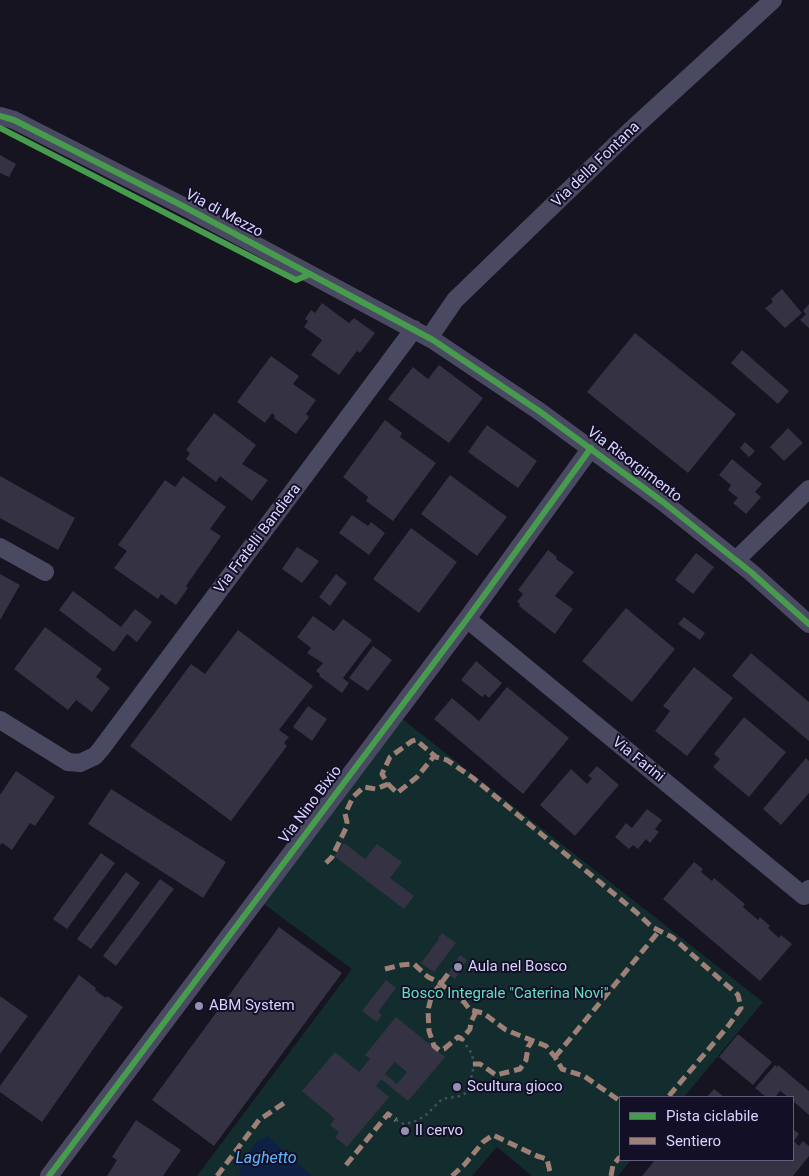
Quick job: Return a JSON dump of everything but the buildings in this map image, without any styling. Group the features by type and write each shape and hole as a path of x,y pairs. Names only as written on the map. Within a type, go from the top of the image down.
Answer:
{"street":[{"name":"Via della Fontana","path":"425,336 455,300 630,132 773,0"},
{"name":"Via di Mezzo","path":"0,116 14,120 181,205 425,336"},
{"name":"Via Risorgimento","path":"425,336 591,448 736,560 809,624"},
{"name":"Via Fratelli Bandiera","path":"0,720 68,762 80,763 95,756 425,336"},
{"name":"Via Nino Bixio","path":"49,1176 467,619 591,448"},
{"path":"736,560 809,489"},
{"path":"0,547 45,572"},
{"name":"Via Farini","path":"467,619 804,896 809,890"}],"path":[{"path":"396,1120 404,1124 414,1122 424,1116 442,1098 460,1096 468,1092 474,1065 472,1054 462,1039"}],"green space":[{"name":"Bosco Integrale \"Caterina Novi\"","path":"401,718 763,1002 685,1096 619,1096 619,1161 630,1161 618,1176 532,1176 497,1147 472,1176 197,1176 352,969 261,902"}],"water":[{"name":"Laghetto","path":"268,1136 312,1176 241,1176 239,1171 250,1151 257,1141"}],"marked path":[{"path":"326,863 332,857 346,828 345,814 353,797 364,787 376,789 388,784 382,774 390,757 416,740 436,757 447,760 473,778 652,927 672,937 738,995 741,1008 669,1096"},
{"path":"388,784 397,793 417,777 435,755"},
{"path":"555,1057 660,930"},
{"path":"385,969 414,964 428,977 440,983 464,1002 470,1010 483,1013 506,1030 546,1046 562,1069 584,1076 619,1100"},
{"path":"448,974 431,998 428,1010 429,1031 434,1046 439,1050 444,1049 458,1037 462,1039 470,1029 476,1012"},
{"path":"473,1064 480,1064 496,1075 520,1069 526,1060 528,1047 532,1041"},
{"path":"217,1176 259,1120 284,1103"},
{"path":"346,1165 388,1114 396,1120"},
{"path":"452,1176 465,1164 483,1142 493,1135 547,1159 551,1176"},
{"path":"611,1176 613,1165 619,1158"}],"cycle path":[{"path":"0,116 14,120 181,205 433,340 539,411 663,502 752,573 809,624"},
{"path":"0,128 296,280 310,274"},
{"path":"49,1176 467,619 591,448"}],"place":[{"name":"Aula nel Bosco","path":"458,967"},
{"name":"ABM System","path":"199,1006"},
{"name":"Scultura gioco","path":"457,1087"},
{"name":"Il cervo","path":"405,1131"}]}
